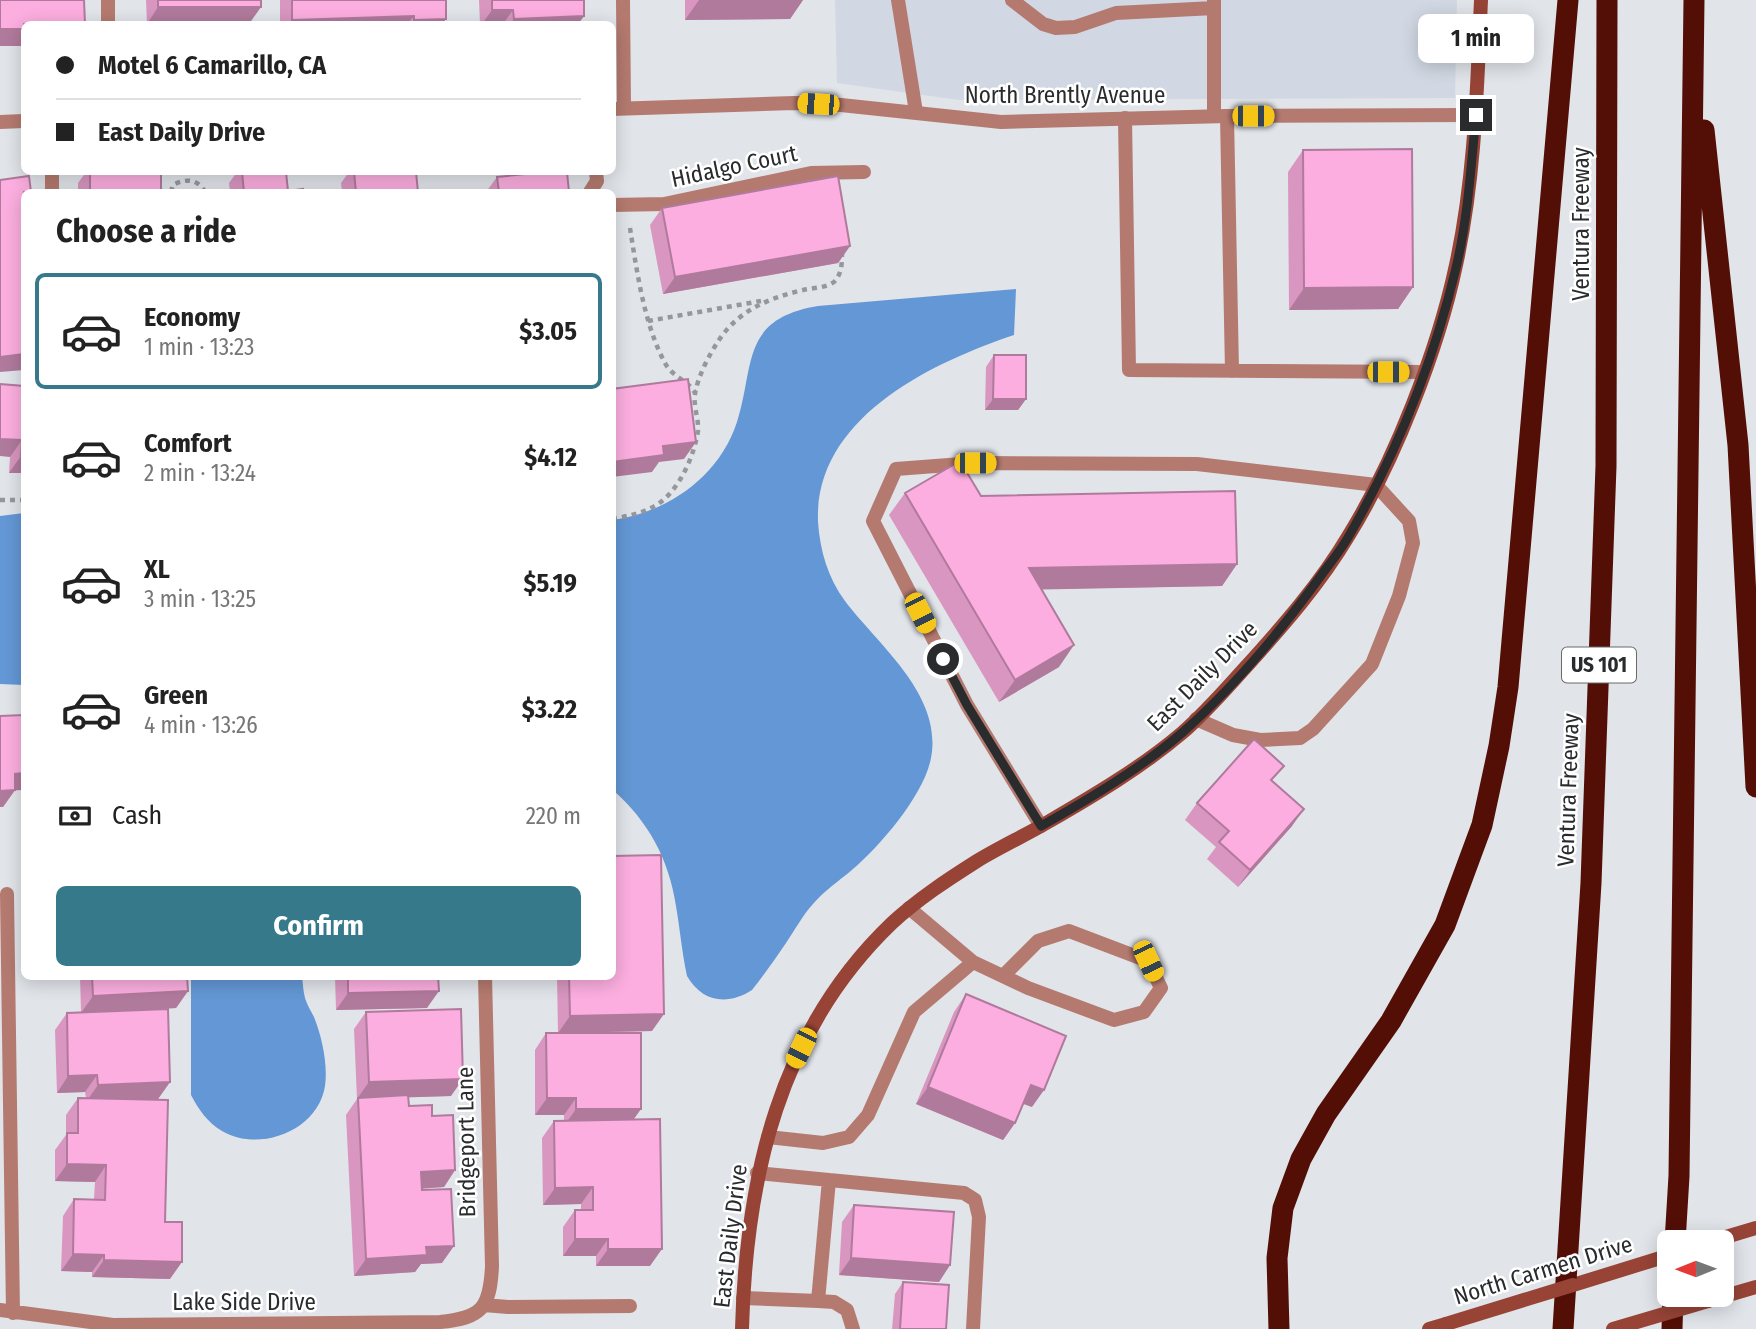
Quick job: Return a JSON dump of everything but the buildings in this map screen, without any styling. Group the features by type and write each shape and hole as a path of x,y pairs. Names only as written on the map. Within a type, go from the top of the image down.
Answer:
{"highway":[{"path":"1279,1329 1277,1258 1283,1208 1301,1159 1326,1114 1391,1021 1445,925 1482,825 1508,687 1568,0"},
{"name":"Ventura Freeway","path":"1563,1329 1591,883 1606,466 1607,0"},
{"path":"1676,1230 1679,1176 1694,0"},
{"path":"1693,37 1738,445 1756,787"},
{"path":"1672,1329 1673,1307"}],"main road":[{"name":"East Daily Drive","path":"742,1329 757,1173 768,1137 791,1069 817,1018 862,954 928,893 1147,760 1196,719 1288,621 1349,536 1376,485 1424,372 1456,267 1469,192 1476,115 1481,0"},
{"path":"1734,1235 1756,1228"},
{"name":"North Carmen Drive","path":"1429,1329 1657,1259"},
{"path":"1613,1329 1756,1287"}],"street":[{"path":"108,0 108,21"},
{"path":"618,108 623,0"},
{"path":"898,0 916,112"},
{"path":"1012,0 1043,24 1056,28 1075,27 1116,13 1214,4 1232,371"},
{"name":"North Brently Avenue","path":"618,108 794,103 916,112 1001,122 1221,116 1476,115"},
{"path":"1125,118 1129,370 1424,372"},
{"path":"0,122 21,121"},
{"name":"Hidalgo Court","path":"620,205 664,204 811,173 864,172"},
{"path":"1041,826 967,705 873,521 896,468 975,463 1197,464 1376,485 1409,520 1413,543 1399,596 1372,664 1313,729 1300,738 1260,740 1233,735 1196,719"},
{"path":"7,894 7,1311"},
{"path":"909,908 973,961 1003,976 1028,988 1114,1020 1144,1012 1161,988 1148,961 1069,931 1038,942 1003,976"},
{"path":"768,1137 823,1143 849,1138 868,1115 914,1012 973,961"},
{"name":"Bridgeport Lane","path":"484,1305 491,1290 492,1266 485,980"},
{"path":"757,1173 964,1193 975,1200 979,1217 973,1329"},
{"path":"818,1301 829,1180"},
{"path":"743,1298 834,1302 847,1310 853,1329"},
{"path":"484,1305 630,1306"},
{"name":"Lake Side Drive","path":"7,1311 113,1325 440,1322 464,1320 477,1314 484,1305"}],"path":[{"path":"172,189 173,185 188,180 201,185 203,189"},
{"path":"616,518 637,514 658,504 680,479 695,446 698,427 695,394 692,388 672,374 648,321 620,205"},
{"path":"648,321 827,286 836,281 842,268 842,244"},
{"path":"695,394 709,357 728,327 751,307 765,300"},
{"path":"0,500 21,500"}],"shaded area":[{"path":"835,0 1457,0 1455,98 959,100 837,83"}],"water":[{"path":"1016,289 1014,335 948,361 883,400 856,425 835,453 822,485 818,522 826,564 845,601 890,654 918,693 927,713 932,735 927,772 911,803 888,833 805,913 752,990 733,998 716,999 700,991 687,976 668,872 646,828 616,793 616,519 633,516 672,500 704,475 729,442 737,422 750,364 763,333 775,322 793,312 818,306"},
{"path":"21,513 21,685 0,684 0,516"},
{"path":"191,980 302,980 305,998 314,1017 325,1060 325,1086 320,1102 311,1115 285,1134 253,1140 222,1131 200,1111 191,1095"}],"route":[{"path":"943,659 967,705 1041,826 1147,760 1182,733 1216,700 1288,621 1349,536 1400,432 1424,372 1456,267 1469,192 1476,115"}]}
